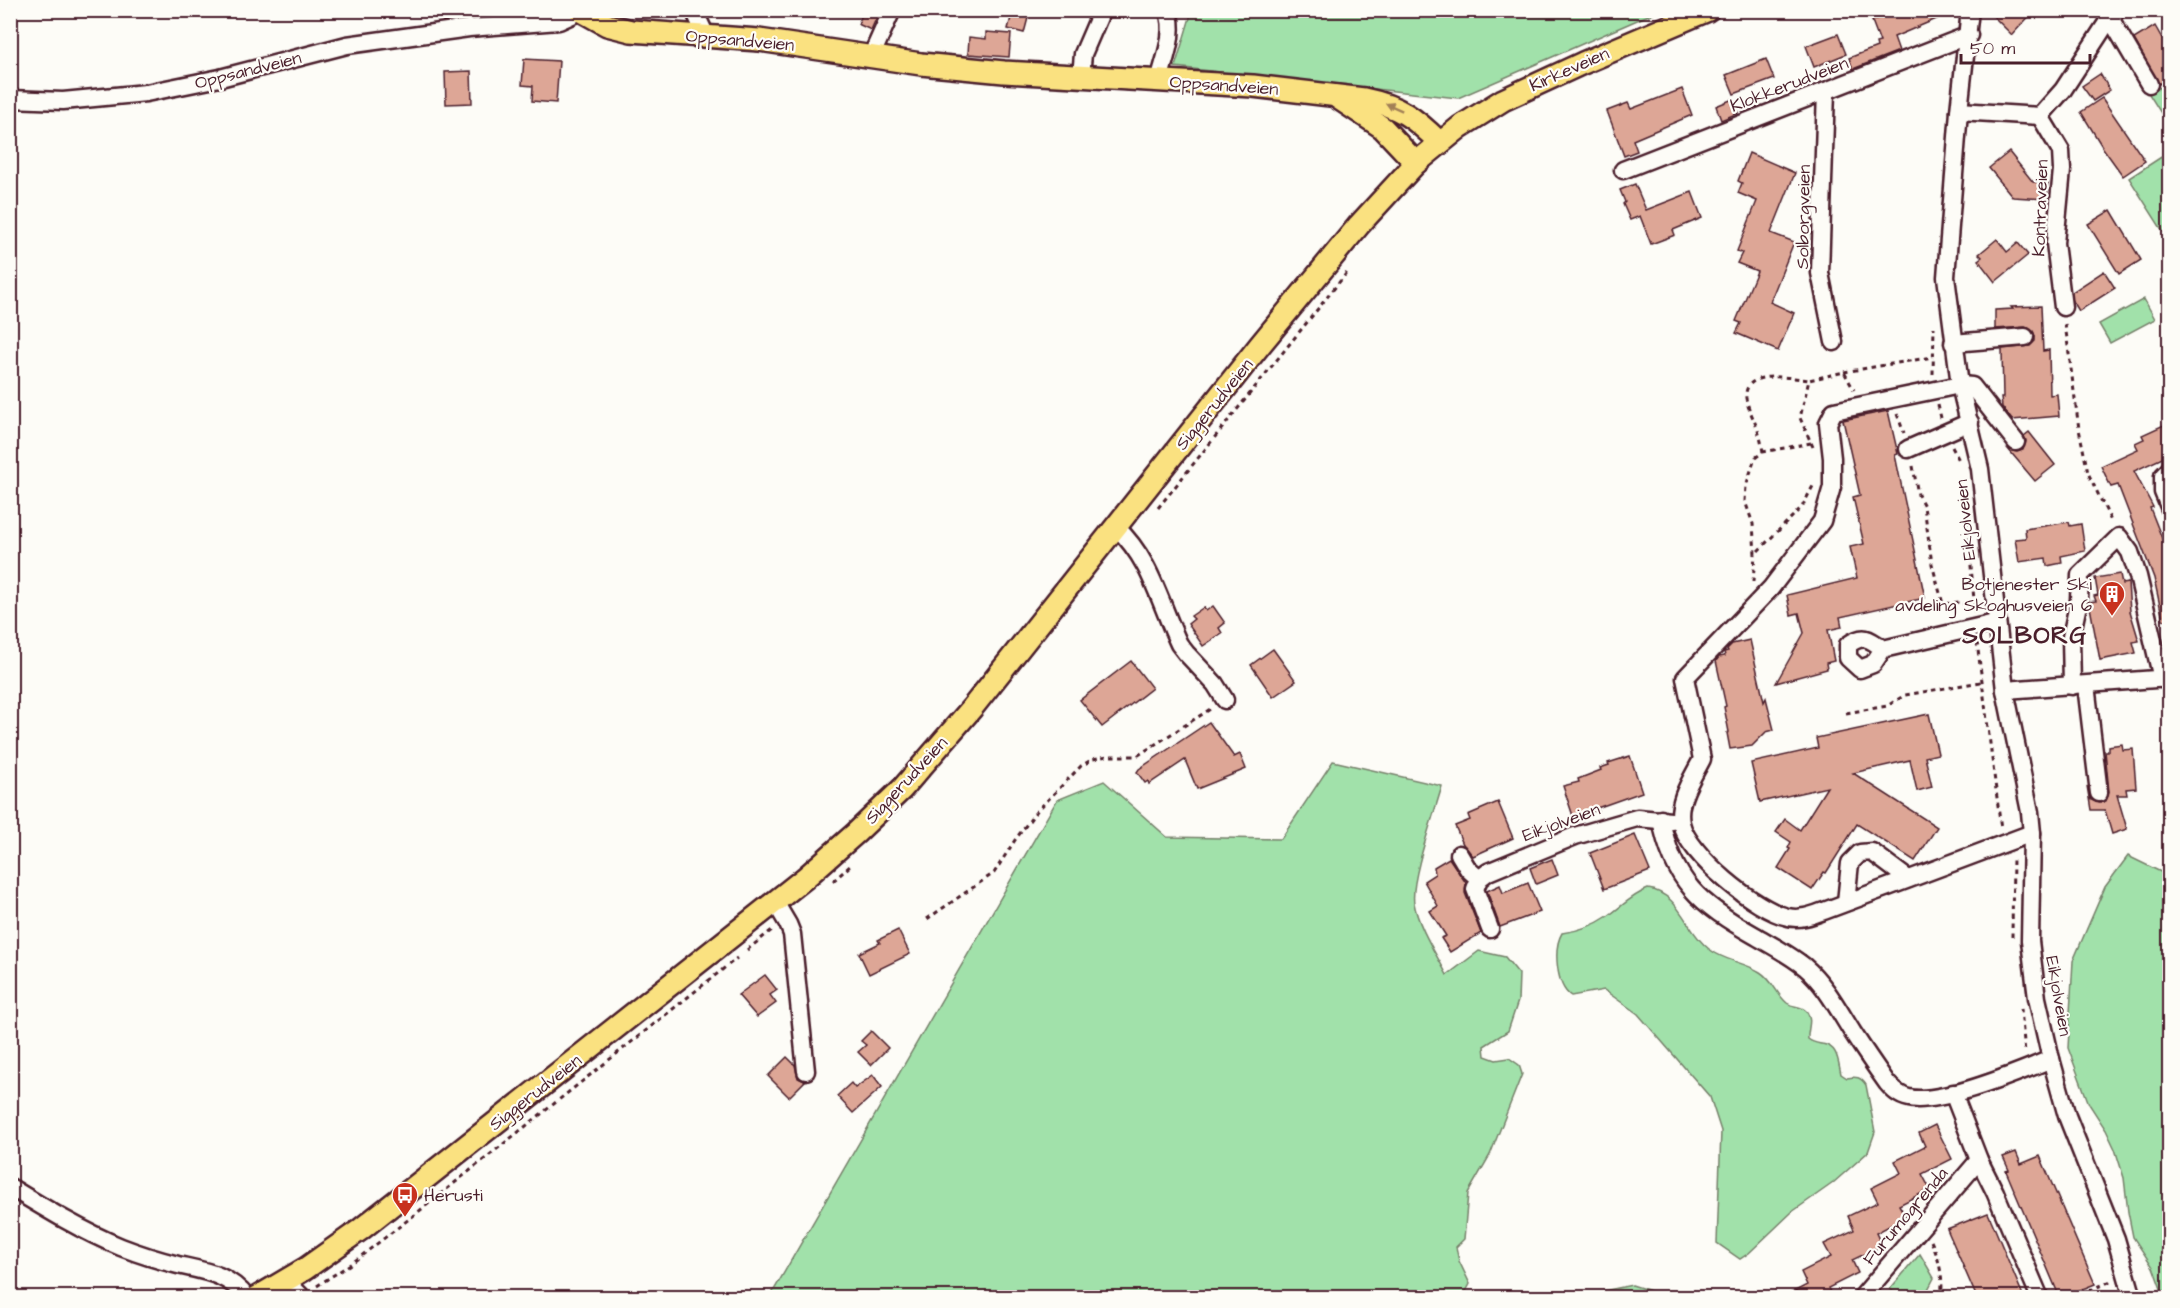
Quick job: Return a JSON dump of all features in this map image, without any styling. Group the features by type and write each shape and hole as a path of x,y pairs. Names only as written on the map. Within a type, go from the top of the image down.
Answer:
{"main road":[{"name":"Kirkeveien","path":"1439,142 1484,110 1524,89 1708,10"},
{"name":"Oppsandveien","path":"580,11 607,25 631,31 797,45 951,68 1262,87 1364,99 1395,107 1419,122 1439,142"},
{"name":"Oppsandveien","path":"1338,97 1383,128 1416,163"},
{"name":"Siggerudveien","path":"256,1298 286,1281 360,1230 775,902 856,833 923,765 972,708 1326,265 1416,163 1439,142"}],"street":[{"path":"694,10 706,36"},
{"path":"871,57 892,10"},
{"path":"1081,76 1083,54 1102,10"},
{"path":"1159,81 1171,30 1171,19 1167,10"},
{"name":"Eikjolveien","path":"1970,10 1959,111 1946,277 1953,343 1960,385 1980,469 1995,623 2032,833 2030,941 2037,998 2067,1116 2116,1239 2133,1298"},
{"name":"Oppsandveien","path":"10,99 63,101 146,93 220,78 347,45 469,28 560,21 580,11"},
{"path":"1959,111 2040,116 2063,90 2113,14 2149,84"},
{"name":"Klokkerudveien","path":"1623,170 1968,35"},
{"name":"Solborgveien","path":"1826,91 1820,273 1834,342"},
{"name":"Kontraveien","path":"2040,116 2061,151 2062,170 2055,243 2063,307"},
{"path":"1953,343 2025,337"},
{"path":"2016,442 1972,386 1960,385 1834,411 1828,423 1832,458 1832,487 1822,521 1771,588 1685,678 1702,759 1681,805 1681,823 1692,846 1706,862 1753,900 1772,912 1792,918 1801,918 2032,833"},
{"path":"1908,449 1970,422"},
{"path":"2169,469 2163,476 2163,492 2169,509"},
{"path":"1116,527 1131,541 1144,560 1179,644 1215,684 1226,700"},
{"path":"2005,690 2079,685 2166,679 2138,576 2130,552 2119,537 2080,575 2079,600 2071,638 2079,685 2099,793"},
{"path":"1883,649 1995,623"},
{"name":"Eikjolveien","path":"1479,879 1509,863 1575,836 1637,818 1681,823"},
{"name":"Eikjolveien","path":"1661,819 1673,861 1688,887 1723,916 1784,952 1812,974 1892,1089 1909,1098 1924,1100 1987,1083 2051,1059"},
{"path":"1846,902 1850,863 1860,853 1872,852 1908,879"},
{"path":"1459,854 1468,869 1479,879 1476,883 1476,895 1490,929"},
{"path":"775,902 792,934 806,1071"},
{"path":"1953,1093 1979,1160 2040,1298"},
{"name":"Furumogrenda","path":"1862,1298 1979,1160"},
{"path":"10,1187 75,1225 119,1246 158,1260 222,1276 241,1290 247,1298"},
{"path":"286,1281 303,1298"}],"path":[{"path":"2063,307 2079,429 2088,473 2119,537"},
{"path":"1763,452 1759,434 1746,401 1746,392 1751,383 1760,378 1775,375 1809,380 1933,357"},
{"path":"1844,372 1862,404"},
{"path":"1809,380 1800,418 1815,454"},
{"path":"1891,399 1902,427 1915,473 1918,495 1924,506 1928,543 1943,604 1959,602 1975,608"},
{"path":"1811,443 1763,452 1755,458 1744,501 1753,524 1755,554 1802,507 1815,483"},
{"path":"1846,713 1887,706 1905,695 1981,682 2001,819 2001,844"},
{"path":"927,919 994,873 1035,813 1081,766 1093,759 1107,756 1133,757 1140,754 1226,700"},
{"path":"1921,1228 1929,1236 1936,1251 1941,1275 1941,1298"},
{"path":"2073,1298 2126,1274"}],"green space":[{"path":"1192,10 1658,11 1458,98 1175,67"},
{"path":"2169,82 2169,126 2149,94"},
{"path":"2169,152 2169,241 2129,178"},
{"path":"2144,299 2155,319 2110,343 2099,324"},
{"path":"1333,761 1442,786 1416,879 1414,903 1419,921 1447,975 1479,951 1505,957 1519,974 1518,1001 1508,1031 1484,1046 1485,1056 1496,1060 1509,1058 1519,1065 1522,1074 1490,1155 1468,1193 1464,1239 1456,1247 1459,1261 1470,1284 1463,1297 770,1297 1057,800 1104,781 1167,837 1281,839"},
{"path":"2128,856 2169,876 2169,1297 2164,1297 2153,1267 2133,1237 2124,1178 2115,1149 2089,1104 2068,1048 2073,961 2105,887"},
{"path":"1648,889 1668,898 1701,942 1709,949 1760,972 1787,1003 1805,1010 1810,1019 1808,1039 1831,1048 1836,1055 1841,1074 1847,1078 1858,1078 1866,1085 1875,1132 1868,1152 1833,1183 1792,1212 1740,1259 1717,1243 1721,1131 1710,1097 1638,1014 1604,990 1571,996 1559,976 1557,957 1562,933 1597,922"},
{"path":"1920,1254 1934,1278 1924,1297 1900,1297 1890,1289"},
{"path":"1632,1285 1654,1292 1658,1297 1602,1297 1604,1291"}],"building":[{"path":"864,10 880,10 871,30 858,24"},
{"path":"1013,10 1029,14 1024,33 1008,29"},
{"path":"1899,10 1953,12 1894,37 1899,51 1853,69 1849,58 1877,47 1876,43 1880,42 1872,21"},
{"path":"1987,10 2035,10 2012,35"},
{"path":"2155,26 2169,51 2169,78 2159,84 2134,39"},
{"path":"986,32 1011,34 1009,57 968,54 969,37 986,39"},
{"path":"1838,34 1846,54 1814,67 1806,46"},
{"path":"524,59 559,61 556,103 532,101 533,86 522,85"},
{"path":"1766,59 1774,79 1734,94 1726,75"},
{"path":"471,71 472,103 446,104 445,72"},
{"path":"2100,74 2110,90 2093,101 2082,86"},
{"path":"1682,89 1692,115 1633,140 1637,151 1624,156 1607,111 1628,103 1631,109"},
{"path":"2102,98 2145,161 2123,176 2081,112"},
{"path":"1733,99 1738,113 1721,120 1716,106"},
{"path":"2009,152 2033,182 2048,183 2047,199 2013,197 1989,168"},
{"path":"1749,153 1795,173 1771,233 1794,242 1770,302 1794,313 1778,351 1736,333 1741,323 1736,321 1757,271 1737,263 1742,253 1737,251 1757,201 1738,193 1742,183 1738,181"},
{"path":"1635,184 1646,210 1692,192 1702,218 1673,230 1675,235 1651,244 1640,216 1630,220 1623,204 1625,202 1620,190"},
{"path":"2111,210 2141,260 2119,274 2088,224"},
{"path":"1997,239 2007,252 2018,243 2028,255 1995,282 1978,260 1982,257 1979,254"},
{"path":"2104,271 2115,288 2079,311 2073,301 2072,292"},
{"path":"2041,306 2043,351 2049,350 2050,395 2057,394 2059,416 2012,420 2002,407 2002,349 2030,346 2035,341 2035,336 2033,331 2025,327 1995,329 1995,310"},
{"path":"1888,411 1925,598 1840,617 1842,627 1828,630 1834,661 1826,663 1827,669 1776,683 1804,633 1799,613 1791,615 1787,595 1857,578 1850,547 1864,544 1853,497 1860,495 1843,420"},
{"path":"2166,424 2169,432 2169,455 2134,471 2153,507 2150,508 2169,556 2169,620 2163,620 2154,578 2118,485 2111,487 2101,466 2138,449 2135,443 2144,439 2142,435"},
{"path":"2029,432 2055,465 2035,481 2008,449 2017,452 2023,450 2026,441 2024,436"},
{"path":"2069,522 2070,526 2081,524 2085,551 2061,556 2062,563 2047,566 2046,558 2019,562 2015,539 2026,538 2025,529"},
{"name":"Botjenester Ski avdeling Skoghusveien 6","path":"2120,574 2122,584 2128,583 2130,611 2139,641 2133,642 2136,653 2100,660 2089,602 2096,601 2094,596 2098,595 2095,578"},
{"path":"1213,606 1225,623 1219,628 1222,633 1203,646 1188,624 1194,619 1191,616 1204,607 1206,611"},
{"path":"1750,640 1764,702 1766,698 1774,730 1766,732 1752,746 1730,749 1724,707 1726,706 1716,661 1719,657 1725,656 1724,652 1728,651 1727,649 1732,644"},
{"path":"1273,649 1296,681 1273,697 1251,665"},
{"path":"1131,661 1152,688 1102,727 1080,700"},
{"path":"1929,714 1938,754 1925,757 1932,787 1917,791 1910,760 1853,773 1937,827 1915,861 1857,824 1826,873 1824,872 1812,890 1778,868 1790,849 1788,848 1791,842 1776,832 1785,819 1800,830 1827,787 1760,802 1751,763 1818,748 1816,738"},
{"path":"1209,722 1234,757 1240,754 1246,769 1197,789 1185,760 1149,784 1148,781 1145,783 1137,772 1139,769"},
{"path":"2122,744 2123,750 2133,749 2136,788 2126,789 2127,795 2117,795 2127,829 2112,834 2105,810 2091,810 2087,786 2091,800 2100,803 2106,801 2109,792 2105,751 2108,751 2108,746"},
{"path":"1630,756 1642,792 1574,819 1563,786 1579,782 1578,779 1601,770 1600,768 1609,765 1608,763"},
{"path":"1498,802 1513,838 1473,856 1463,844 1455,826 1470,820 1468,815"},
{"path":"1635,835 1650,871 1604,889 1590,853"},
{"path":"1449,858 1466,883 1465,893 1481,933 1450,952 1441,938 1446,936 1430,911 1438,906 1424,881 1435,874 1434,867"},
{"path":"1552,859 1558,875 1536,884 1530,868"},
{"path":"1528,883 1540,912 1500,927 1487,891 1500,885 1503,893"},
{"path":"898,930 910,954 869,974 859,953 880,943 878,940"},
{"path":"765,975 777,990 770,995 776,1003 757,1017 738,995"},
{"path":"871,1031 888,1048 871,1065 858,1052 866,1045 861,1041"},
{"path":"787,1057 795,1065 798,1078 805,1081 789,1097 768,1076"},
{"path":"873,1075 882,1087 853,1113 837,1096 851,1083 855,1088"},
{"path":"1935,1125 1952,1159 1922,1174 1930,1189 1899,1205 1906,1217 1876,1233 1882,1246 1852,1260 1858,1273 1828,1288 1833,1298 1782,1298 1807,1285 1801,1272 1831,1257 1824,1244 1854,1230 1848,1216 1878,1202 1871,1188 1901,1173 1895,1161 1925,1146 1919,1133"},
{"path":"2016,1152 2021,1164 2040,1156 2095,1284 2060,1298 2006,1171 2009,1170 2003,1157"},
{"path":"1988,1213 2024,1298 1977,1298 1947,1229"}],"place":[{"name":"Botjenester Ski avdeling Skoghusveien 6","path":"2112,617"},
{"name":"Herusti","path":"405,1218"}],"district":[{"name":"SOLBORG","path":"2025,635"}]}
